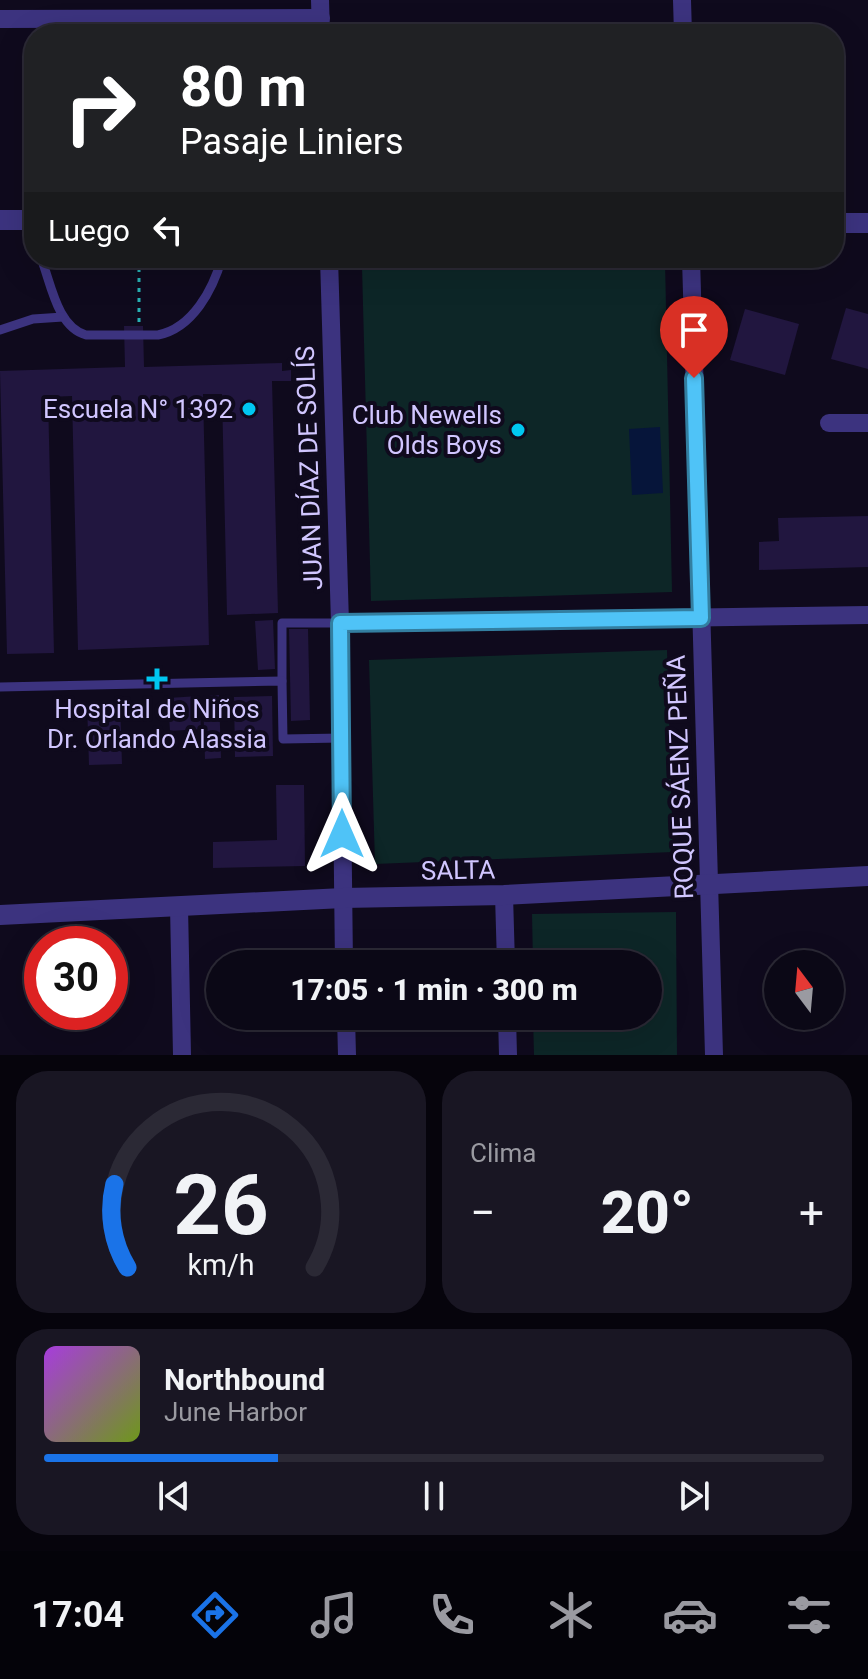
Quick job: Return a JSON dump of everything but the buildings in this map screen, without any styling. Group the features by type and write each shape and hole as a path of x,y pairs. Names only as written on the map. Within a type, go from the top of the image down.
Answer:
{"street":[{"path":"682,0 683,24"},
{"path":"0,19 321,17"},
{"path":"0,220 24,225"},
{"path":"844,223 868,223"},
{"name":"JUAN DÍAZ DE SOLÍS","path":"329,268 340,623 344,950"},
{"name":"ROQUE SÁENZ PEÑA","path":"691,268 714,1055"},
{"path":"829,423 868,423"},
{"path":"340,623 868,615"},
{"name":"SALTA","path":"0,915 343,898 504,895 868,876"},
{"path":"504,895 506,950"},
{"path":"179,906 182,1055"},
{"path":"346,1030 347,1055"},
{"path":"507,1030 508,1055"}],"lane":[{"path":"45,268 63,317 76,332 86,335 167,333 186,322 210,291 218,268"},
{"path":"0,330 33,319 63,317"},
{"path":"340,623 282,623 283,739 342,738"},
{"path":"0,687 282,681"}],"path":[{"path":"139,268 139,326"}],"green space":[{"name":"Club Newells Olds Boys","path":"362,268 665,268 672,592 371,601"},
{"path":"667,650 673,852 375,864 369,660"},
{"path":"676,912 677,1055 534,1055 533,1030 662,1030 662,950 533,950 532,914"}],"water":[{"path":"660,427 663,493 632,495 629,429"}],"place":[{"name":"Escuela N° 1392","path":"249,409"},
{"name":"Club Newells Olds Boys","path":"518,430"},
{"name":"Hospital de Niños Dr. Orlando Alassia","path":"157,679"}],"route":[{"path":"342,834 340,623 701,618 694,378"}]}
